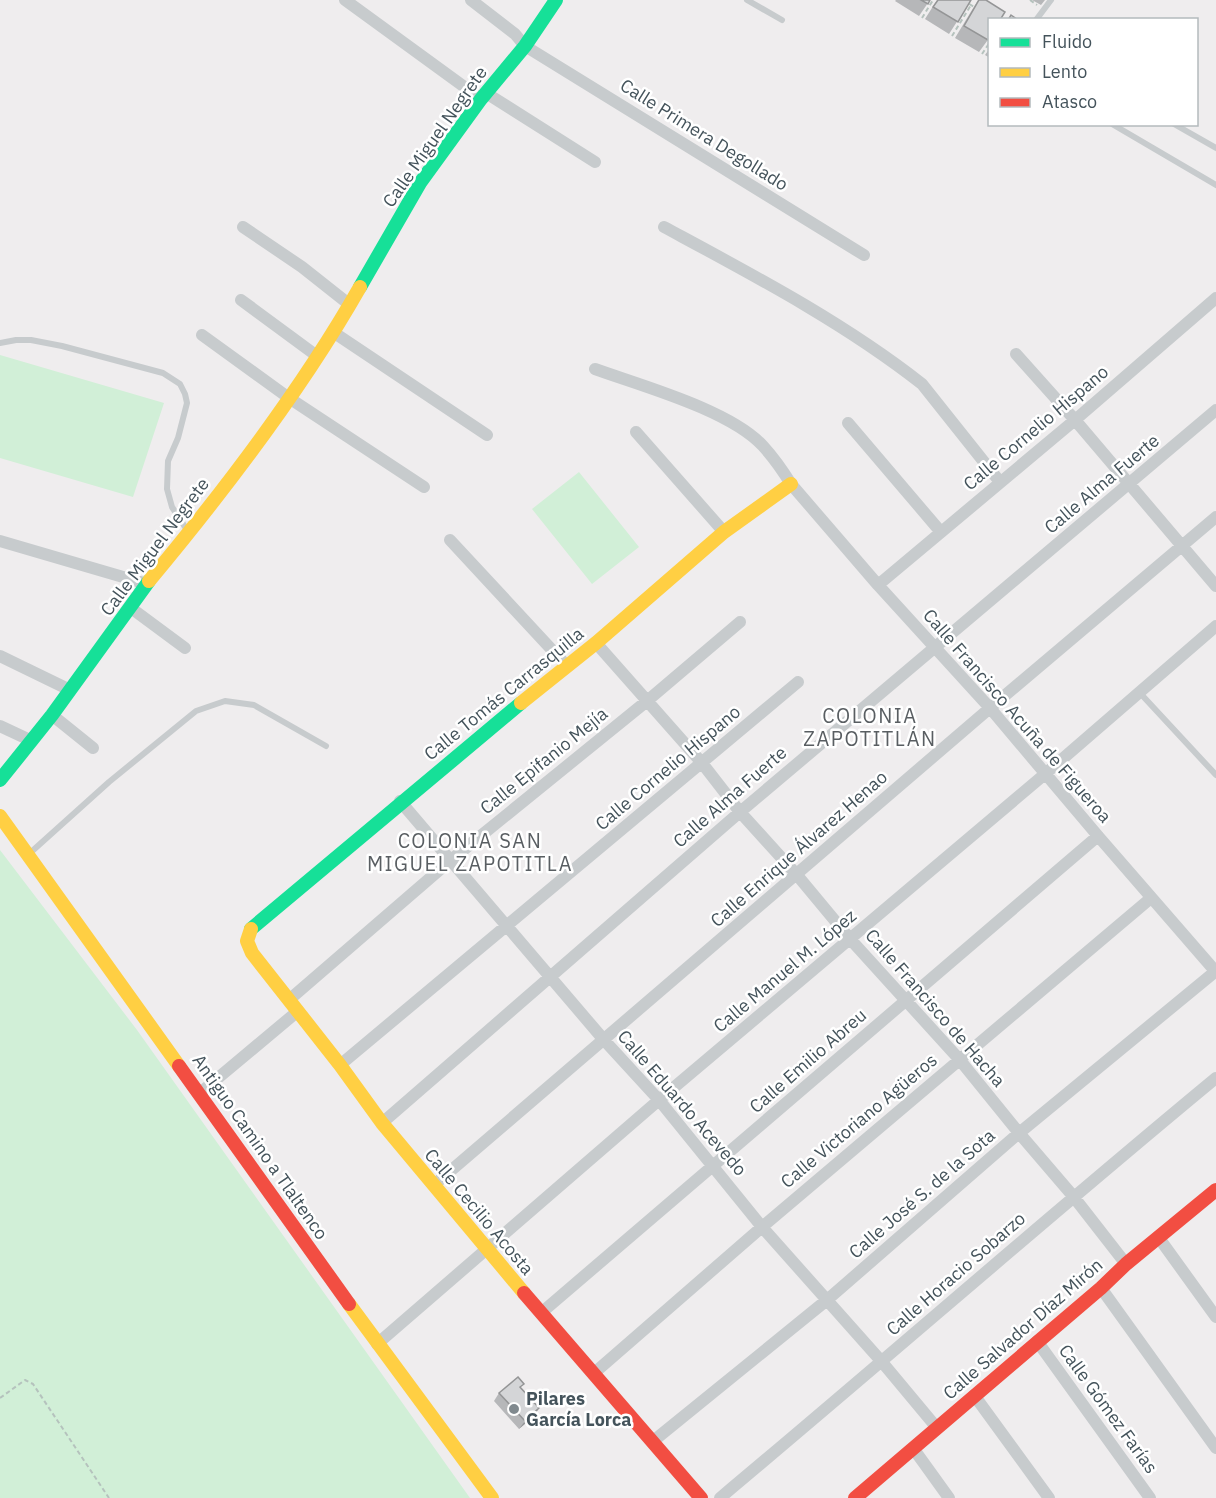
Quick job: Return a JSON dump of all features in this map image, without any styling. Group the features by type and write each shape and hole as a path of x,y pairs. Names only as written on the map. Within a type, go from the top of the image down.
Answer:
{"street":[{"path":"345,0 483,96 595,162"},
{"name":"Calle Primera Degollado","path":"471,0 515,34 525,46 864,255"},
{"name":"Calle Miguel Negrete","path":"0,780 52,715 147,584 189,533 289,398 350,305 420,183 483,96 525,46 551,2"},
{"path":"243,226 302,267 350,305"},
{"path":"664,227 738,267 868,344 909,374 922,384 1000,482"},
{"name":"Calle Cornelio Hispano","path":"878,585 1216,298"},
{"path":"241,300 317,356"},
{"path":"333,332 487,435"},
{"path":"202,335 289,398 423,487"},
{"path":"1016,354 1130,483 1216,586"},
{"name":"Calle Francisco Acuña de Figueroa","path":"595,369 727,419 762,445 791,484 878,585 990,708 1150,898 1216,972"},
{"name":"Calle Alma Fuerte","path":"382,1124 740,812 1216,410"},
{"path":"848,423 940,531"},
{"path":"636,432 724,532"},
{"name":"Calle Tomás Carrasquilla","path":"246,937 251,929 400,801 596,643 724,532 791,484"},
{"name":"Calle Enrique Álvarez Henao","path":"434,1185 1216,517"},
{"path":"450,540 566,665"},
{"path":"0,541 147,584"},
{"path":"130,608 185,648"},
{"name":"Calle Epifanio Mejía","path":"200,1093 451,860 647,701 740,622"},
{"name":"Calle Manuel M. López","path":"377,1344 659,1100 851,940 1216,626"},
{"name":"Calle Francisco de Hacha","path":"596,643 851,940 959,1059 1073,1196 1126,1264"},
{"path":"0,656 70,690"},
{"name":"Calle Cornelio Hispano","path":"340,1065 798,682"},
{"path":"52,715 93,748"},
{"path":"0,726 32,741"},
{"name":"Calle Eduardo Acevedo","path":"400,801 604,1040 659,1100 762,1227 882,1362 937,1428"},
{"name":"Antiguo Camino a Tlaltenco","path":"0,816 200,1093 377,1344 492,1498"},
{"name":"Calle Emilio Abreu","path":"541,1313 1098,836"},
{"name":"Calle Victoriano Agüeros","path":"593,1374 762,1227 1150,898"},
{"name":"Calle Cecilio Acosta","path":"246,937 246,945 340,1065 382,1124 652,1443 702,1498"},
{"name":"Calle José S. de la Sota","path":"652,1443 827,1300 1019,1133 1216,972"},
{"name":"Calle Horacio Sobarzo","path":"720,1498 882,1362 1073,1196 1216,1078"},
{"name":"Calle Salvador Díaz Mirón","path":"855,1498 1101,1288 1126,1264 1216,1190"},
{"path":"1159,1238 1216,1317"},
{"path":"1101,1288 1216,1449"},
{"name":"Calle Gómez Farías","path":"1037,1341 1150,1498"},
{"path":"974,1395 1049,1498"},
{"path":"913,1448 949,1498"}],"lane":[{"path":"747,0 782,20"},
{"path":"1038,18 1051,0"},
{"path":"1115,126 1216,185"},
{"path":"1178,126 1216,148"},
{"path":"0,344 32,340 62,346 163,374 180,384 187,403 178,438 168,461 167,489 172,507 182,526 189,533"},
{"path":"1140,693 1216,775"},
{"path":"29,854 109,782 196,711 225,701 254,705 326,746"}],"path":[{"path":"922,18 933,0"},
{"path":"963,0 980,11"},
{"path":"952,36 971,5"},
{"path":"982,54 988,45"},
{"path":"0,1398 25,1380 33,1384 109,1498"}],"green space":[{"path":"0,355 164,403 133,497 0,458"},
{"path":"579,472 639,547 592,584 532,509"},
{"path":"0,850 137,1030 470,1498 0,1498"}],"building":[{"path":"938,0 971,0 958,22 933,7"},
{"path":"979,0 986,0 1005,12 1001,18 988,18 988,40 964,26"},
{"path":"518,1377 524,1384 520,1387 539,1408 525,1421 499,1393"}],"traffic: fast":[{"path":"360,287 420,183 481,99 525,46 556,0"},
{"path":"0,780 52,715 149,581"},
{"path":"251,929 521,703"}],"traffic: slow":[{"path":"149,581 288,401 360,287"},
{"path":"521,703 596,643 724,532 791,484"},
{"path":"0,816 179,1066"},
{"path":"251,929 247,941 252,953 340,1065 382,1123 524,1293"},
{"path":"349,1304 492,1498"}],"traffic: jam":[{"path":"179,1066 349,1304"},
{"path":"855,1498 1101,1288 1126,1264 1216,1190"},
{"path":"524,1293 701,1498"}],"place":[{"name":"Pilares García Lorca","path":"514,1409"}],"district":[{"name":"COLONIA ZAPOTITLÁN","path":"870,728"},
{"name":"COLONIA SAN MIGUEL ZAPOTITLA","path":"470,852"}]}
